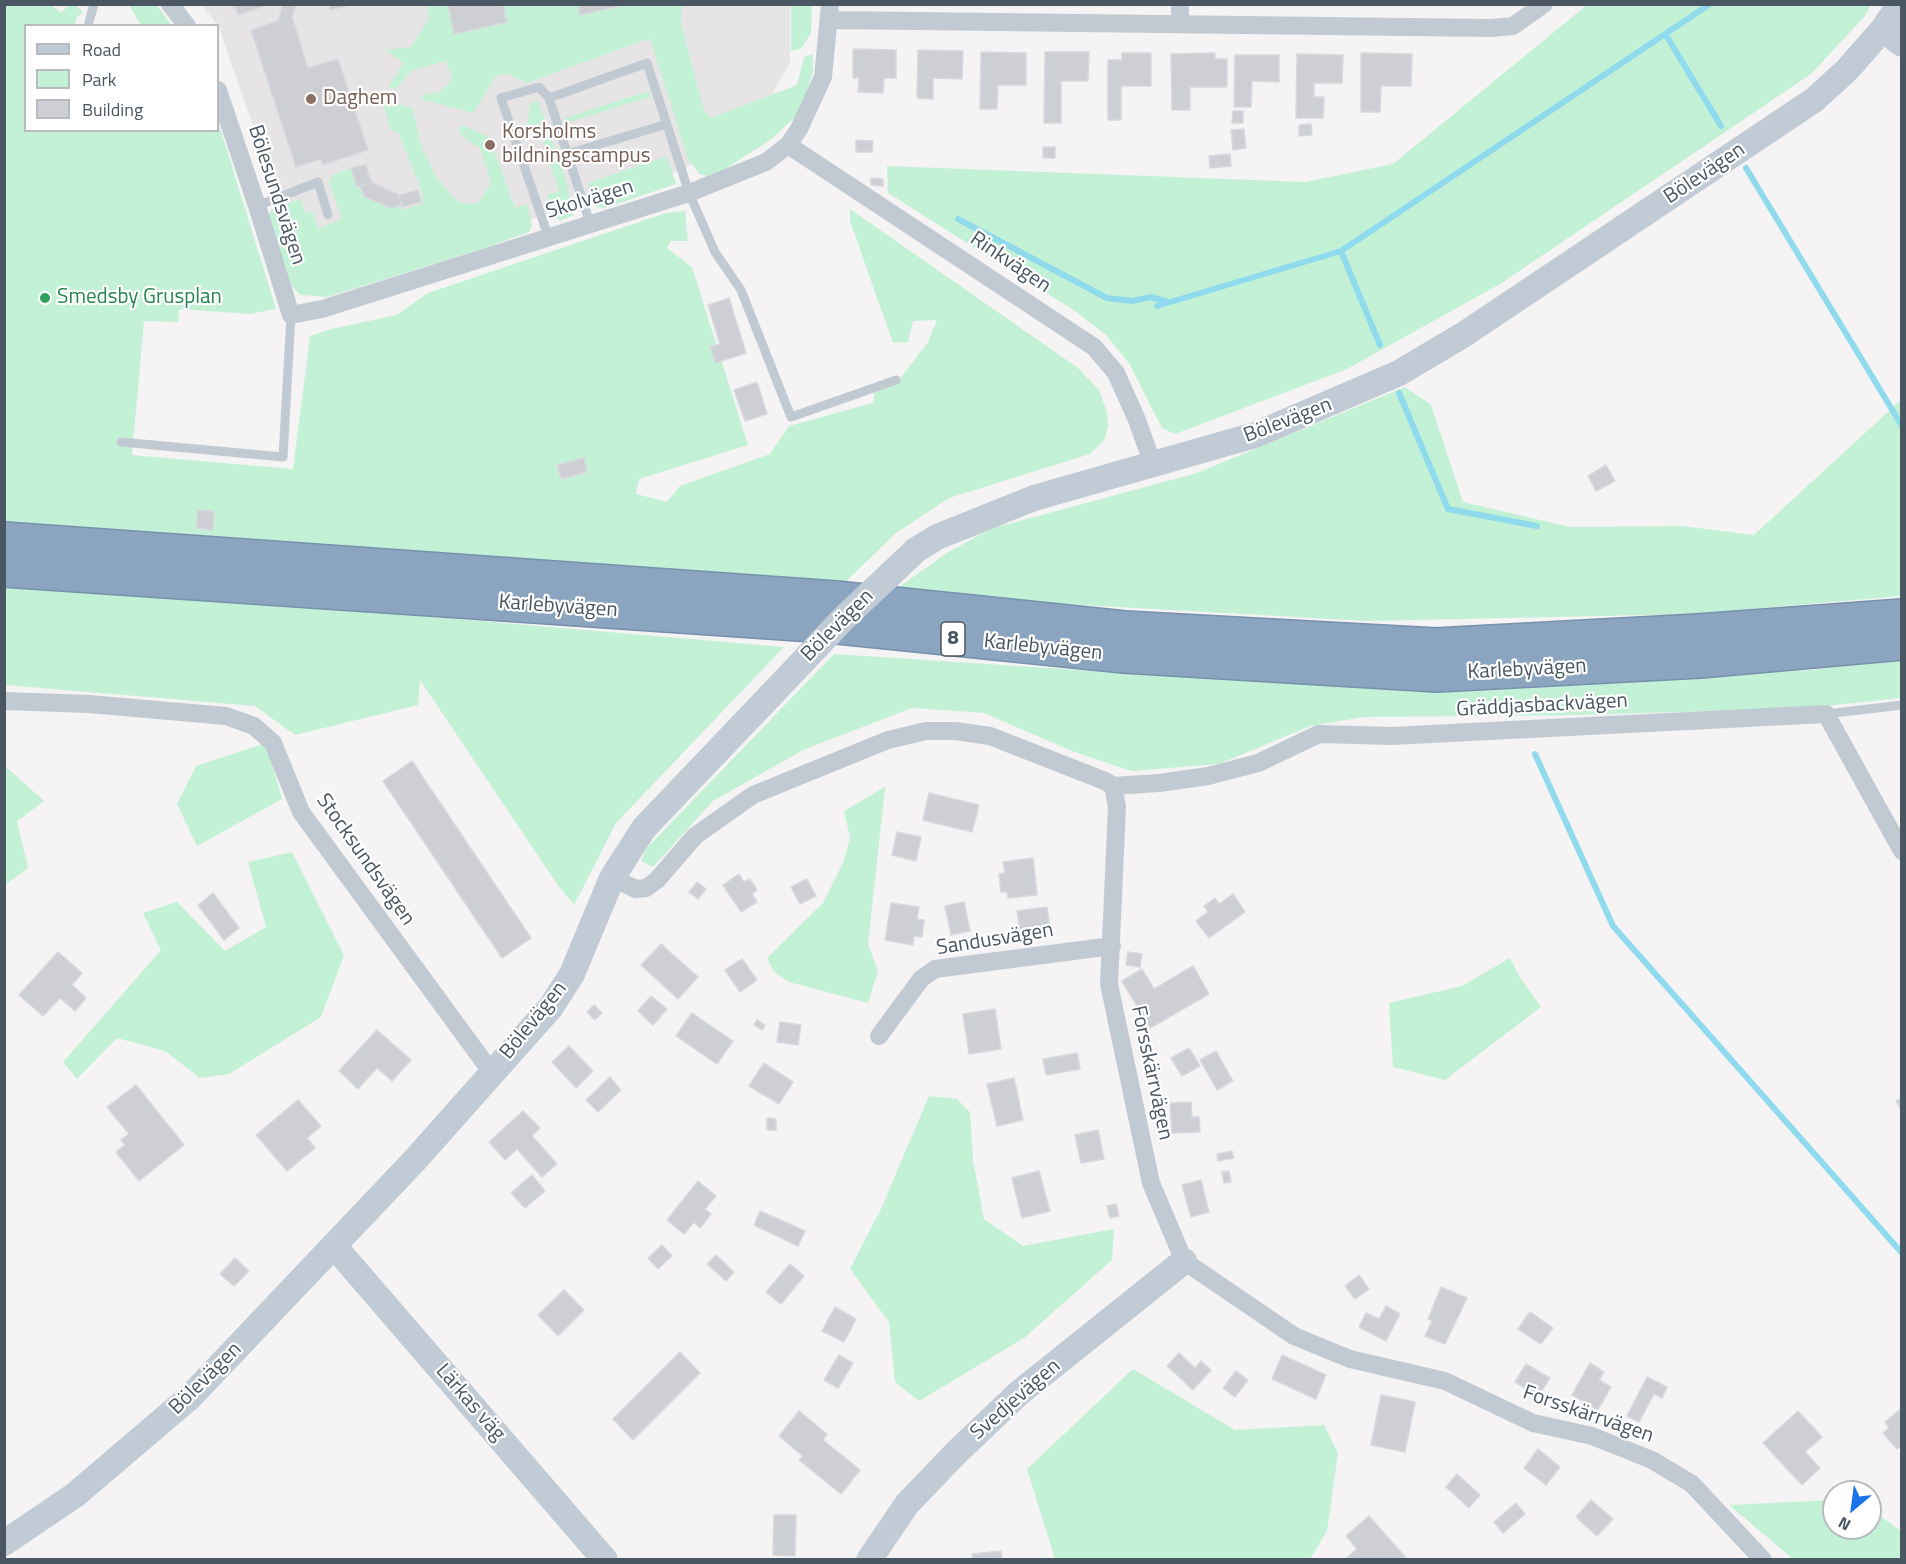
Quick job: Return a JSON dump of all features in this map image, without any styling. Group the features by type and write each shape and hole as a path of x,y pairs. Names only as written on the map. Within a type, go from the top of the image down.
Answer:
{"highway":[{"name":"Karlebyvägen","path":"4,539 836,598 1125,628 1436,645 1697,631 1902,616"},
{"name":"Karlebyvägen","path":"4,570 828,626 1124,656 1437,675 1700,661 1902,644"}],"main road":[{"name":"Bölevägen","path":"4,1543 75,1495 190,1397 335,1247 551,1007 575,966 612,878 644,828 844,618 915,550 946,533 1034,498 1255,435 1399,373 1454,341 1814,100 1847,70 1892,37 1900,4"},
{"name":"Lärkas väg","path":"335,1247 605,1560"},
{"name":"Svedjevägen","path":"869,1560 907,1504 987,1423 1019,1393 1184,1261"}],"street":[{"path":"170,4 185,24"},
{"path":"1180,4 1180,23"},
{"path":"831,12 1180,23 1491,28 1512,26 1544,4"},
{"name":"Skolvägen","path":"291,315 322,309 690,193 766,162 788,145 799,129 823,77 831,12"},
{"name":"Bölesundsvägen","path":"219,93 258,206 291,315"},
{"name":"Rinkvägen","path":"788,145 1094,346 1116,373 1137,420 1153,465"},
{"name":"Stocksundsvägen","path":"4,701 89,704 226,716 254,726 273,743 301,812 492,1073"},
{"path":"1826,714 1902,851"},
{"name":"Gräddjasbackvägen","path":"1113,786 1169,782 1258,764 1319,734 1392,736 1826,714"},
{"path":"612,878 636,889 646,888 657,880 695,836 753,795 888,740 926,731 990,736 1113,786"},
{"name":"Forsskärrvägen","path":"1113,786 1117,807 1109,984 1151,1183 1184,1261 1294,1336 1350,1359 1446,1381 1533,1423 1592,1436 1652,1460 1692,1484 1763,1560"},
{"name":"Sandusvägen","path":"879,1036 921,979 935,969 1112,946"}],"lane":[{"path":"89,24 94,4"},
{"path":"549,98 647,63 690,193 715,252 741,290 791,417 896,380"},
{"path":"548,236 501,98 538,87 549,98 590,223"},
{"path":"567,154 667,124"},
{"path":"258,206 318,182 328,215"},
{"path":"121,442 283,457 291,315"},
{"path":"1826,714 1902,705"}],"shaded area":[{"name":"Korsholms bildningscampus","path":"201,5 790,5 790,63 757,120 682,170 356,276 298,256 217,24"}],"green space":[{"path":"4,5 52,5 61,13 69,5 76,5 83,12 76,19 75,24 24,24 24,132 219,132 219,124 276,309 250,314 179,309 178,322 144,321 132,455 293,469 310,336 331,329 397,315 428,293 666,213 685,211 688,241 671,241 667,248 692,267 748,445 639,479 636,494 667,502 680,486 770,454 789,426 873,403 875,386 896,384 928,342 937,320 913,321 908,342 893,343 850,221 850,209 1078,368 1099,390 1107,412 1108,427 1104,440 1090,454 949,498 896,533 838,589 5,524"},
{"path":"129,5 157,5 170,24 140,24"},
{"path":"427,5 448,5 454,34 506,22 503,5 578,5 581,15 628,5 686,5 681,9 681,22 704,111 711,118 797,85 804,57 813,54 813,71 800,113 770,140 725,169 707,176 700,174 688,159 650,38 527,83 507,74 496,76 473,113 421,99 424,94 441,92 449,83 452,75 445,61 411,71 396,89 388,87 404,63 385,50 411,47 429,18"},
{"path":"791,5 812,5 811,33 801,49 791,51"},
{"path":"1587,5 1871,5 1864,17 1811,74 1500,284 1347,369 1175,434 1162,428 1129,363 1106,335 1075,311 888,193 887,166 1305,182 1393,164"},
{"path":"649,91 650,97 566,123 564,118"},
{"path":"386,100 413,108 420,142 436,177 457,201 469,204 479,202 491,183 480,148 462,136 459,130 462,125 489,137 515,208 527,204 532,227 529,232 482,249 327,297 300,295 290,284 268,215 272,209 301,199 305,213 313,211 318,229 342,219 329,182 333,175 351,168 357,186 360,186 364,197 390,208 402,205 403,210 424,203 419,184 398,132 390,130 383,102"},
{"path":"538,101 566,180 574,215 560,221 554,216 547,195 559,191 538,124 527,126 530,103"},
{"path":"667,156 676,184 605,208 596,207 588,183"},
{"path":"1405,387 1431,405 1463,502 1570,527 1682,526 1754,535 1901,400 1901,596 1693,614 1366,621 889,594 947,553 990,529 1197,473"},
{"path":"4,586 175,595 784,647 616,823 574,905 557,884 420,680 418,705 295,735 255,706 5,685"},
{"path":"834,654 1185,677 1461,685 1811,670 1901,659 1901,698 1807,708 1579,715 1364,717 1310,726 1219,764 1131,771 1072,751 984,713 912,708 803,750 713,801 653,867 641,861 647,848"},
{"path":"266,743 282,799 197,846 177,804 196,766"},
{"path":"4,765 44,801 17,821 28,868 5,885"},
{"path":"885,787 868,944 878,971 868,1003 789,982 774,972 767,958 823,903 844,861 850,837 844,811"},
{"path":"292,852 344,955 321,1017 229,1074 200,1078 165,1051 117,1038 77,1079 63,1062 161,950 143,913 177,902 225,951 266,927 248,862"},
{"path":"1510,958 1519,976 1541,1007 1445,1080 1393,1067 1389,1003 1462,986"},
{"path":"929,1096 957,1099 970,1112 973,1160 984,1219 1023,1246 1114,1229 1112,1260 1024,1338 919,1401 895,1382 889,1322 850,1269 881,1209"},
{"path":"1133,1369 1235,1430 1324,1425 1338,1453 1327,1531 1310,1559 1055,1559 1027,1469"},
{"path":"1822,1501 1822,1540 1882,1540 1882,1518 1901,1531 1901,1559 1793,1559 1729,1505"}],"building":[{"path":"234,4 270,4 238,15"},
{"path":"283,4 296,4 292,17 308,68 338,59 368,150 323,165 321,159 296,167 251,30 278,21"},
{"path":"329,4 352,4 352,5 330,10"},
{"path":"448,4 503,4 507,22 454,34"},
{"path":"578,4 628,4 580,15"},
{"path":"853,49 896,50 896,78 884,78 883,93 858,92 859,78 853,78"},
{"path":"918,50 963,51 962,79 933,78 933,99 917,98"},
{"path":"981,52 1026,53 1026,85 998,85 997,109 980,109"},
{"path":"1045,52 1089,52 1088,81 1061,81 1061,123 1044,123"},
{"path":"1122,53 1151,53 1151,86 1121,86 1121,120 1108,120 1108,60 1122,60"},
{"path":"1215,53 1215,59 1227,59 1227,87 1190,87 1190,110 1172,110 1171,54"},
{"path":"1361,53 1412,54 1411,86 1381,86 1380,112 1361,112"},
{"path":"1297,54 1343,55 1342,83 1314,83 1314,97 1324,97 1323,118 1296,118"},
{"path":"1235,55 1279,55 1279,82 1252,81 1251,107 1234,107"},
{"path":"1233,111 1243,111 1243,123 1232,123"},
{"path":"1311,124 1312,135 1299,136 1299,125"},
{"path":"1244,129 1246,148 1233,150 1231,130"},
{"path":"856,140 873,141 872,152 856,152"},
{"path":"1043,147 1055,147 1055,158 1043,158"},
{"path":"1230,154 1231,166 1210,168 1209,156"},
{"path":"366,164 371,182 357,187 351,168"},
{"path":"871,178 883,179 883,186 871,185"},
{"path":"371,182 399,195 402,205 390,208 364,196 360,186"},
{"path":"418,190 421,202 402,207 399,195"},
{"path":"729,298 746,353 715,363 710,347 720,344 708,305"},
{"path":"757,382 767,414 745,421 734,390"},
{"path":"584,458 587,472 561,479 557,465"},
{"path":"1606,465 1615,481 1596,491 1588,476"},
{"path":"198,510 214,511 213,530 196,528"},
{"path":"412,761 531,938 502,958 383,781"},
{"path":"929,793 979,805 972,832 923,820"},
{"path":"897,832 921,837 916,861 892,855"},
{"path":"1033,858 1037,895 1008,898 1007,892 1001,892 999,874 1005,873 1003,862"},
{"path":"739,874 744,882 750,879 757,890 752,894 757,902 741,912 723,885"},
{"path":"807,879 816,896 800,904 791,887"},
{"path":"697,882 706,889 698,899 689,892"},
{"path":"213,893 239,928 224,940 198,905"},
{"path":"1233,894 1245,912 1209,938 1196,921 1208,912 1204,906 1215,898 1219,904"},
{"path":"964,902 970,931 951,935 945,906"},
{"path":"891,903 919,907 917,919 924,920 922,937 914,936 913,945 885,940"},
{"path":"1047,907 1050,929 1020,933 1017,911"},
{"path":"661,944 698,977 678,999 641,965"},
{"path":"58,952 82,973 72,985 86,998 75,1011 60,998 43,1016 19,995"},
{"path":"1128,952 1142,954 1140,967 1126,965"},
{"path":"742,959 757,980 740,992 725,970"},
{"path":"1193,966 1209,994 1150,1028 1122,981 1142,969 1154,989"},
{"path":"651,996 667,1009 653,1025 638,1011"},
{"path":"594,1005 602,1013 595,1020 587,1012"},
{"path":"995,1009 1001,1049 969,1054 963,1014"},
{"path":"692,1013 733,1041 717,1064 676,1036"},
{"path":"757,1020 765,1025 762,1030 754,1025"},
{"path":"780,1022 801,1025 798,1045 777,1042"},
{"path":"377,1030 411,1060 392,1081 377,1068 358,1089 339,1071"},
{"path":"569,1046 593,1071 576,1088 552,1062"},
{"path":"1189,1048 1200,1066 1182,1076 1171,1058"},
{"path":"1216,1051 1233,1081 1217,1090 1200,1060"},
{"path":"1077,1053 1080,1069 1046,1075 1043,1059"},
{"path":"764,1063 793,1082 779,1104 749,1086"},
{"path":"610,1077 621,1090 598,1112 586,1100"},
{"path":"1014,1078 1023,1120 997,1126 987,1084"},
{"path":"136,1085 184,1145 139,1181 116,1152 125,1145 121,1140 129,1134 107,1107"},
{"path":"1902,1098 1902,1111 1896,1101"},
{"path":"298,1100 321,1126 307,1138 315,1148 287,1171 256,1135"},
{"path":"1191,1102 1192,1117 1199,1117 1200,1132 1172,1133 1170,1103"},
{"path":"523,1111 540,1128 532,1136 557,1164 542,1177 517,1149 505,1160 489,1142"},
{"path":"767,1118 776,1119 776,1130 767,1130"},
{"path":"1098,1130 1104,1159 1081,1163 1075,1135"},
{"path":"1232,1151 1234,1158 1218,1161 1217,1154"},
{"path":"1039,1171 1050,1211 1022,1218 1012,1178"},
{"path":"1229,1171 1231,1182 1224,1183 1222,1172"},
{"path":"532,1175 545,1191 525,1208 511,1193"},
{"path":"1201,1180 1209,1212 1191,1217 1182,1185"},
{"path":"698,1181 716,1196 705,1209 711,1214 700,1228 694,1222 684,1234 667,1220"},
{"path":"1116,1204 1119,1216 1110,1218 1107,1206"},
{"path":"760,1211 805,1231 798,1246 754,1225"},
{"path":"662,1245 672,1256 658,1269 648,1258"},
{"path":"716,1255 734,1272 726,1281 707,1264"},
{"path":"235,1258 249,1271 234,1286 220,1274"},
{"path":"790,1264 804,1276 781,1304 766,1292"},
{"path":"1359,1275 1369,1289 1355,1299 1345,1286"},
{"path":"1441,1287 1467,1298 1445,1344 1425,1336 1432,1321 1428,1319"},
{"path":"564,1290 584,1310 558,1336 538,1315"},
{"path":"1386,1306 1400,1314 1386,1341 1359,1327 1366,1313 1379,1319"},
{"path":"835,1307 856,1319 844,1342 822,1331"},
{"path":"1530,1312 1553,1328 1541,1344 1518,1329"},
{"path":"680,1352 700,1373 633,1440 613,1419"},
{"path":"1179,1353 1195,1368 1201,1361 1211,1370 1193,1390 1167,1366"},
{"path":"839,1355 853,1363 838,1388 824,1380"},
{"path":"1282,1355 1326,1375 1316,1399 1272,1379"},
{"path":"1590,1363 1604,1372 1599,1380 1611,1387 1598,1410 1572,1395"},
{"path":"1526,1364 1550,1378 1538,1396 1515,1382"},
{"path":"1236,1371 1248,1380 1235,1397 1223,1388"},
{"path":"1647,1377 1667,1387 1662,1398 1654,1394 1639,1422 1627,1416"},
{"path":"1381,1395 1415,1402 1405,1452 1371,1445"},
{"path":"1902,1408 1902,1445 1897,1449 1883,1433 1889,1428 1885,1422"},
{"path":"799,1411 827,1434 823,1440 860,1470 841,1494 799,1460 803,1456 779,1436"},
{"path":"1798,1411 1822,1437 1805,1452 1820,1468 1802,1485 1763,1443"},
{"path":"1538,1449 1560,1467 1546,1485 1524,1468"},
{"path":"1457,1474 1480,1495 1469,1508 1446,1487"},
{"path":"1591,1500 1613,1519 1597,1536 1576,1517"},
{"path":"1516,1503 1525,1514 1503,1533 1494,1522"},
{"path":"774,1515 796,1515 795,1556 773,1555"},
{"path":"1369,1516 1408,1560 1344,1560 1357,1549 1346,1536"},
{"path":"1001,1551 1002,1560 973,1560 972,1554"}],"waterway":[{"path":"1157,306 1341,251 1710,4"},
{"path":"1666,35 1721,126"},
{"path":"1746,168 1902,426"},
{"path":"958,219 1107,298 1132,301 1151,297 1168,302"},
{"path":"1341,251 1380,345"},
{"path":"1399,393 1448,509 1537,526"},
{"path":"1535,754 1613,926 1902,1253"}],"place":[{"name":"Daghem","path":"311,99"},
{"name":"Korsholms bildningscampus","path":"490,145"},
{"name":"Smedsby Grusplan","path":"45,298"}]}
